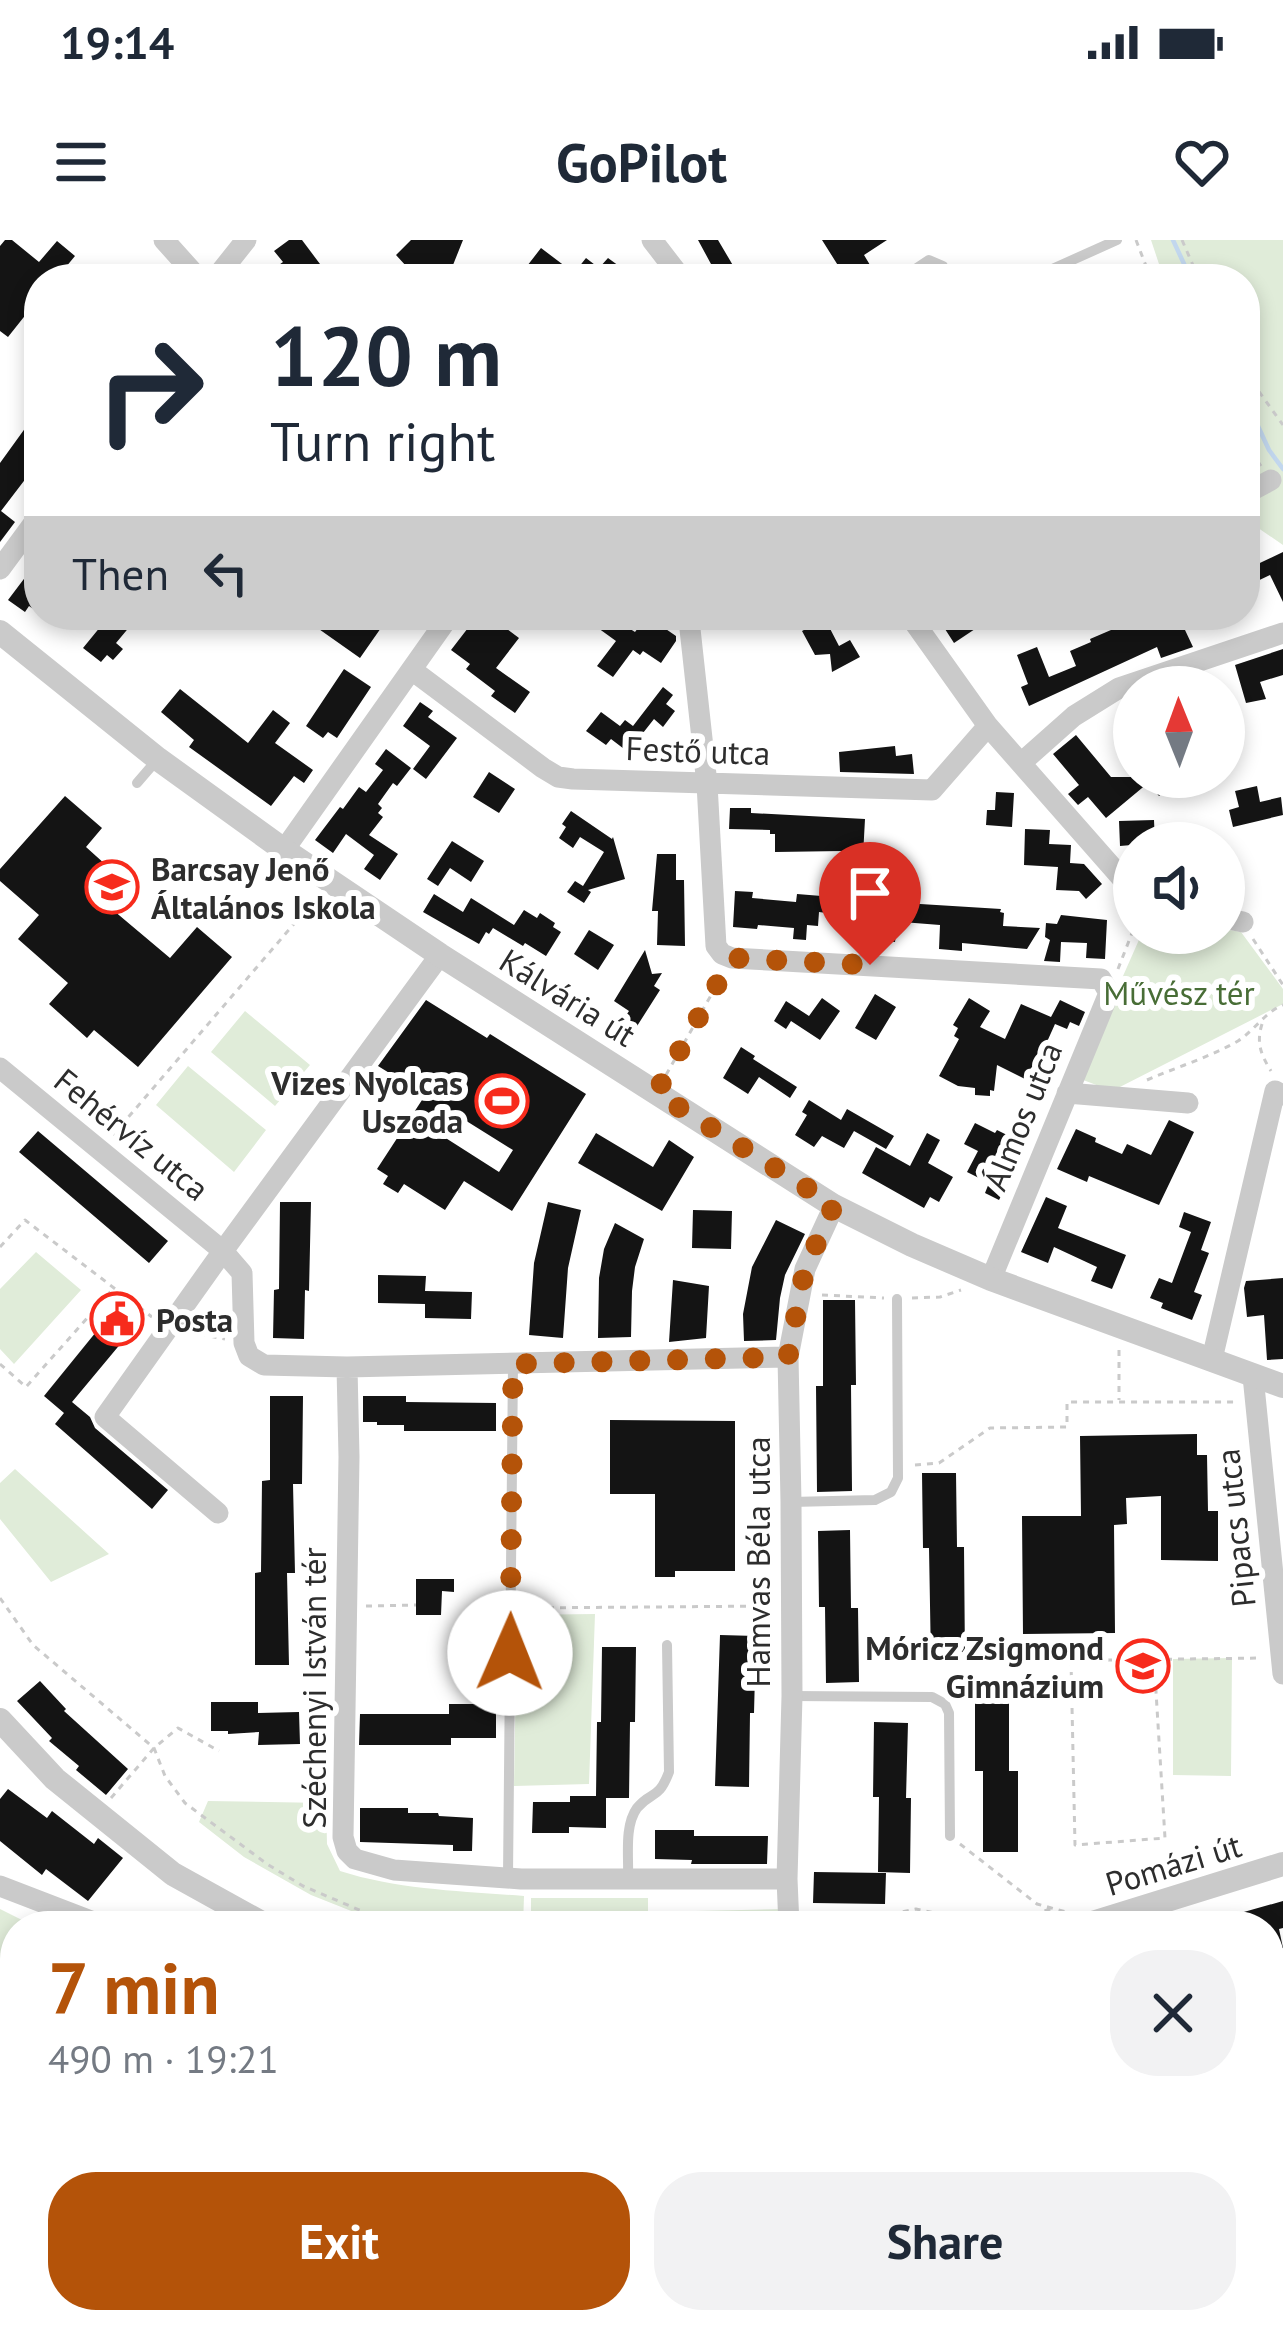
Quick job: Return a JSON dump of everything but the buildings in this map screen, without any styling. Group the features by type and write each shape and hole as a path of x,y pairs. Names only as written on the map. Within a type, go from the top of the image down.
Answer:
{"street":[{"path":"164,240 186,264"},
{"path":"227,264 246,240"},
{"path":"652,240 670,264"},
{"path":"1260,486 1271,480"},
{"path":"0,568 24,536"},
{"path":"284,850 440,630"},
{"path":"689,630 707,784 716,946 722,954 1105,987"},
{"path":"920,630 988,725 1113,868"},
{"name":"Kálvária út","path":"0,632 158,759 284,850 440,956 834,1205 991,1279 1283,1386"},
{"path":"1021,764 1074,716 1119,688 1283,632"},
{"name":"Festő utca","path":"412,670 557,777 932,790 988,725"},
{"name":"Fehérvíz utca","path":"218,1514 105,1417 440,956"},
{"name":"Álmos utca","path":"991,1279 1105,987"},
{"name":"Fehérvíz utca","path":"0,1068 223,1250"},
{"path":"1067,1093 1189,1103"},
{"path":"1212,1359 1279,1093"},
{"name":"Hamvas Béla utca","path":"793,1911 787,1879 792,1696 788,1357 805,1269 834,1205"},
{"path":"223,1250 242,1273 244,1342 249,1357 263,1366 788,1357"},
{"name":"Széchenyi István tér","path":"347,1367 343,1837 347,1851 355,1859 394,1870 508,1878 787,1879"},
{"name":"Pipacs utca","path":"1253,1376 1282,1666"},
{"path":"0,1720 56,1779 173,1874 240,1911"},
{"name":"Pomázi út","path":"1111,1911 1283,1864"},
{"path":"0,1886 65,1911"}],"lane":[{"path":"1063,264 1117,240"},
{"path":"136,782 158,759"},
{"path":"791,1502 875,1500 891,1492 898,1478 897,1299"},
{"path":"508,1878 513,1364"},
{"path":"628,1877 630,1826 638,1808 662,1790 669,1772 668,1645"},
{"path":"792,1696 932,1697 945,1703 949,1713 950,1836"}],"path":[{"path":"1260,393 1283,425"},
{"path":"100,1150 310,904"},
{"path":"1245,935 1283,985"},
{"path":"1105,987 1121,954"},
{"path":"656,1093 732,958"},
{"path":"1107,1097 1239,1040 1270,1010 1283,1005"},
{"path":"1263,1020 1258,1037 1279,1093"},
{"path":"0,1247 25,1220 167,1329 244,1342"},
{"path":"799,1294 940,1297 991,1279"},
{"path":"0,1364 26,1387 113,1288"},
{"path":"1119,1402 1119,1343 1124,1327"},
{"path":"898,1466 939,1463 990,1428 1067,1426 1067,1402 1256,1402"},
{"path":"0,1598 33,1645 154,1748 165,1776 185,1803 303,1886 362,1911"},
{"path":"346,1606 416,1605"},
{"path":"511,1608 792,1606"},
{"path":"1034,1660 1154,1659 1282,1666"},
{"path":"1071,1660 1075,1844 1166,1838 1154,1659"},
{"path":"98,1813 154,1748 178,1728 219,1751"},
{"path":"950,1836 1037,1904 1059,1911"},
{"path":"1045,1911 1053,1908"}],"green space":[{"path":"1151,240 1283,240 1283,545 1260,529 1260,264 1159,264"},
{"name":"Művész tér","path":"1245,937 1283,989 1283,1004 1112,1091 1078,1078 1133,954 1245,954"},
{"path":"245,1011 310,1065 275,1106 211,1052"},
{"path":"188,1066 266,1130 234,1172 156,1105"},
{"path":"36,1252 81,1290 14,1364 0,1349 0,1289"},
{"path":"15,1469 109,1554 51,1582 0,1519 0,1483"},
{"path":"595,1614 589,1784 514,1786 517,1615"},
{"path":"1232,1658 1231,1776 1173,1775 1173,1659"},
{"path":"208,1801 326,1803 327,1844 340,1871 408,1886 524,1896 524,1911 351,1911 311,1895 244,1857 199,1822"},
{"path":"531,1898 648,1898 648,1911 531,1911"},
{"path":"785,1909 785,1911 694,1911"}],"waterway":[{"path":"1173,240 1184,264"},
{"path":"1260,430 1283,469"}],"place":[{"name":"Barcsay Jenő Általános Iskola","path":"112,887"},
{"name":"Vizes Nyolcas Uszoda","path":"502,1101"},
{"name":"Posta","path":"117,1319"},
{"name":"Móricz Zsigmond Gimnázium","path":"1143,1666"}],"route":[{"path":"510,1653 513,1364 788,1357 805,1269 834,1205 656,1093 732,958 870,965"}]}
